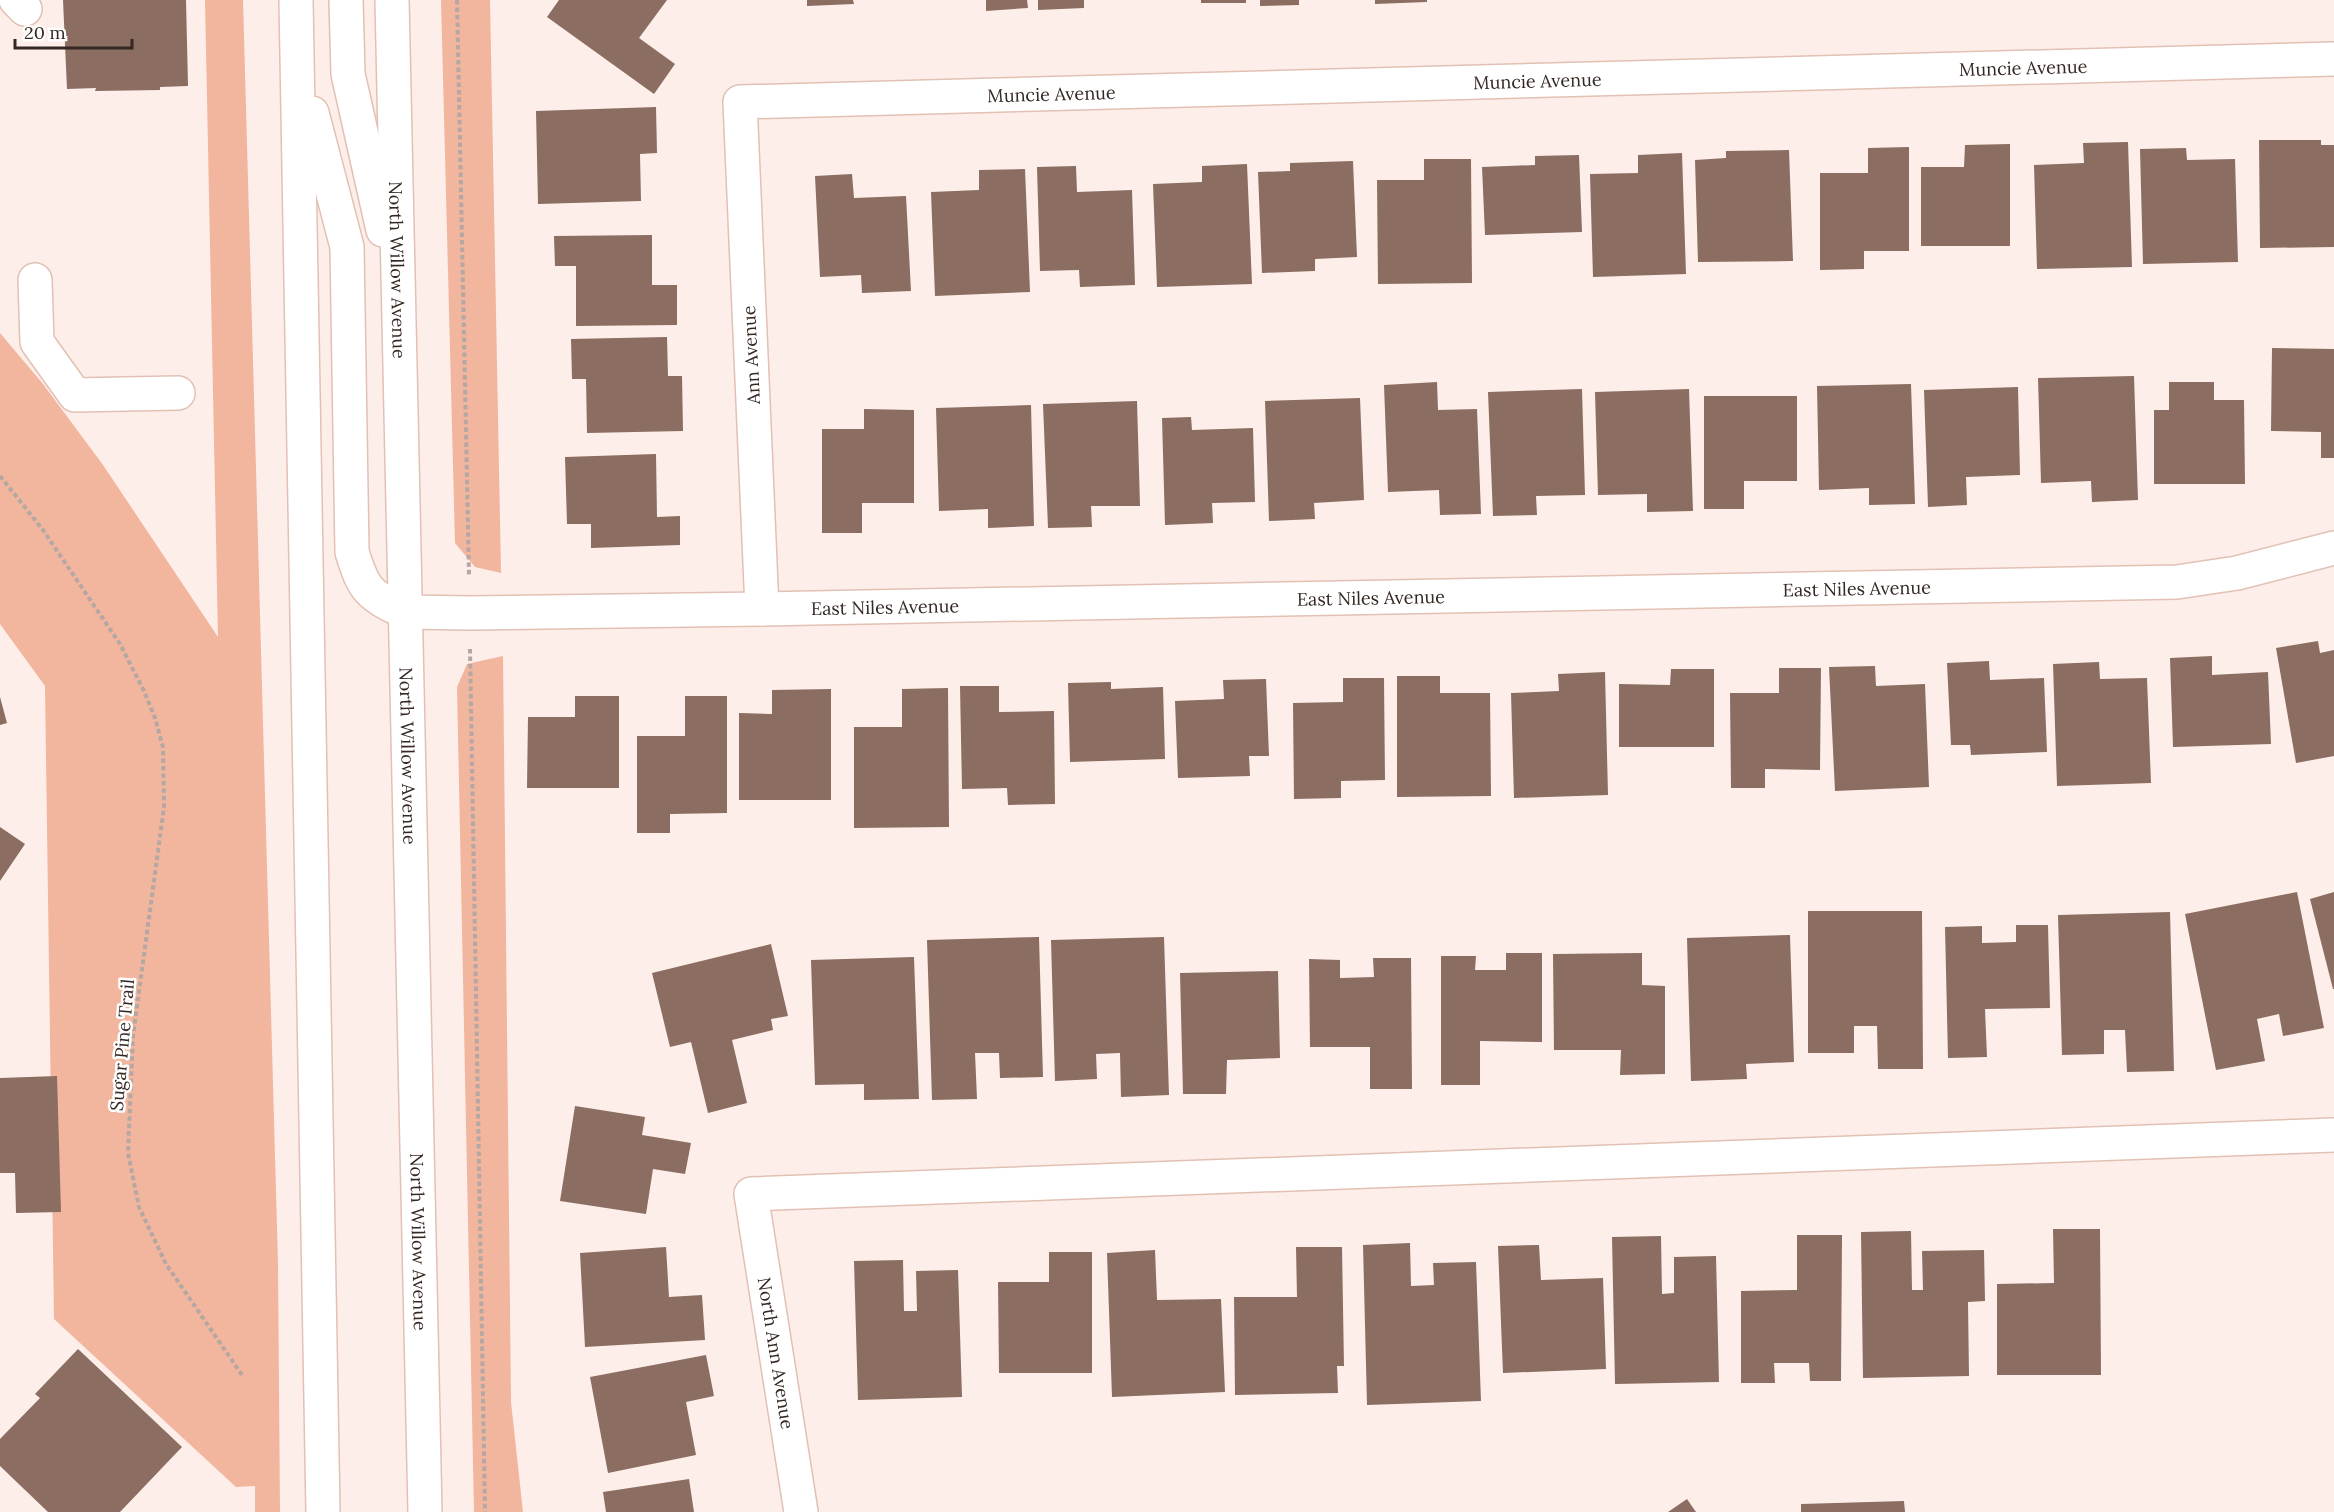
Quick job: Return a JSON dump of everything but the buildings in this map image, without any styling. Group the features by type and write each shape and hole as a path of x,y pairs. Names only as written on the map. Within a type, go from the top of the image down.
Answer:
{"street":[{"path":"16,0 25,9 25,0"},
{"path":"296,0 299,62 323,1512"},
{"path":"346,0 348,74 398,300"},
{"name":"North Willow Avenue","path":"393,0 425,1512"},
{"name":"Muncie Avenue","path":"740,102 2334,59"},
{"path":"299,62 347,247 352,552 359,575 369,592 379,600 405,612"},
{"name":"Ann Avenue","path":"740,102 762,609"},
{"path":"35,280 37,342 75,395 178,393"},
{"name":"East Niles Avenue","path":"405,612 762,609 2177,582 2237,573 2334,548"},
{"name":"North Ann Avenue","path":"801,1512 751,1194 2334,1135"}],"path":[{"path":"457,0 485,1512"},
{"name":"Sugar Pine Trail","path":"0,476 43,530 120,644 155,718 163,747 164,807 133,1036 128,1153 139,1207 161,1255 242,1375"}],"shaded area":[{"path":"205,0 243,0 278,1264 280,1512 255,1512 255,1486 236,1487 54,1319 45,686 0,624 0,333 43,384 103,465 218,637"},
{"path":"441,0 490,0 501,573 475,567 455,543"},
{"path":"503,656 511,1402 523,1512 474,1512 457,687 467,664"}]}
